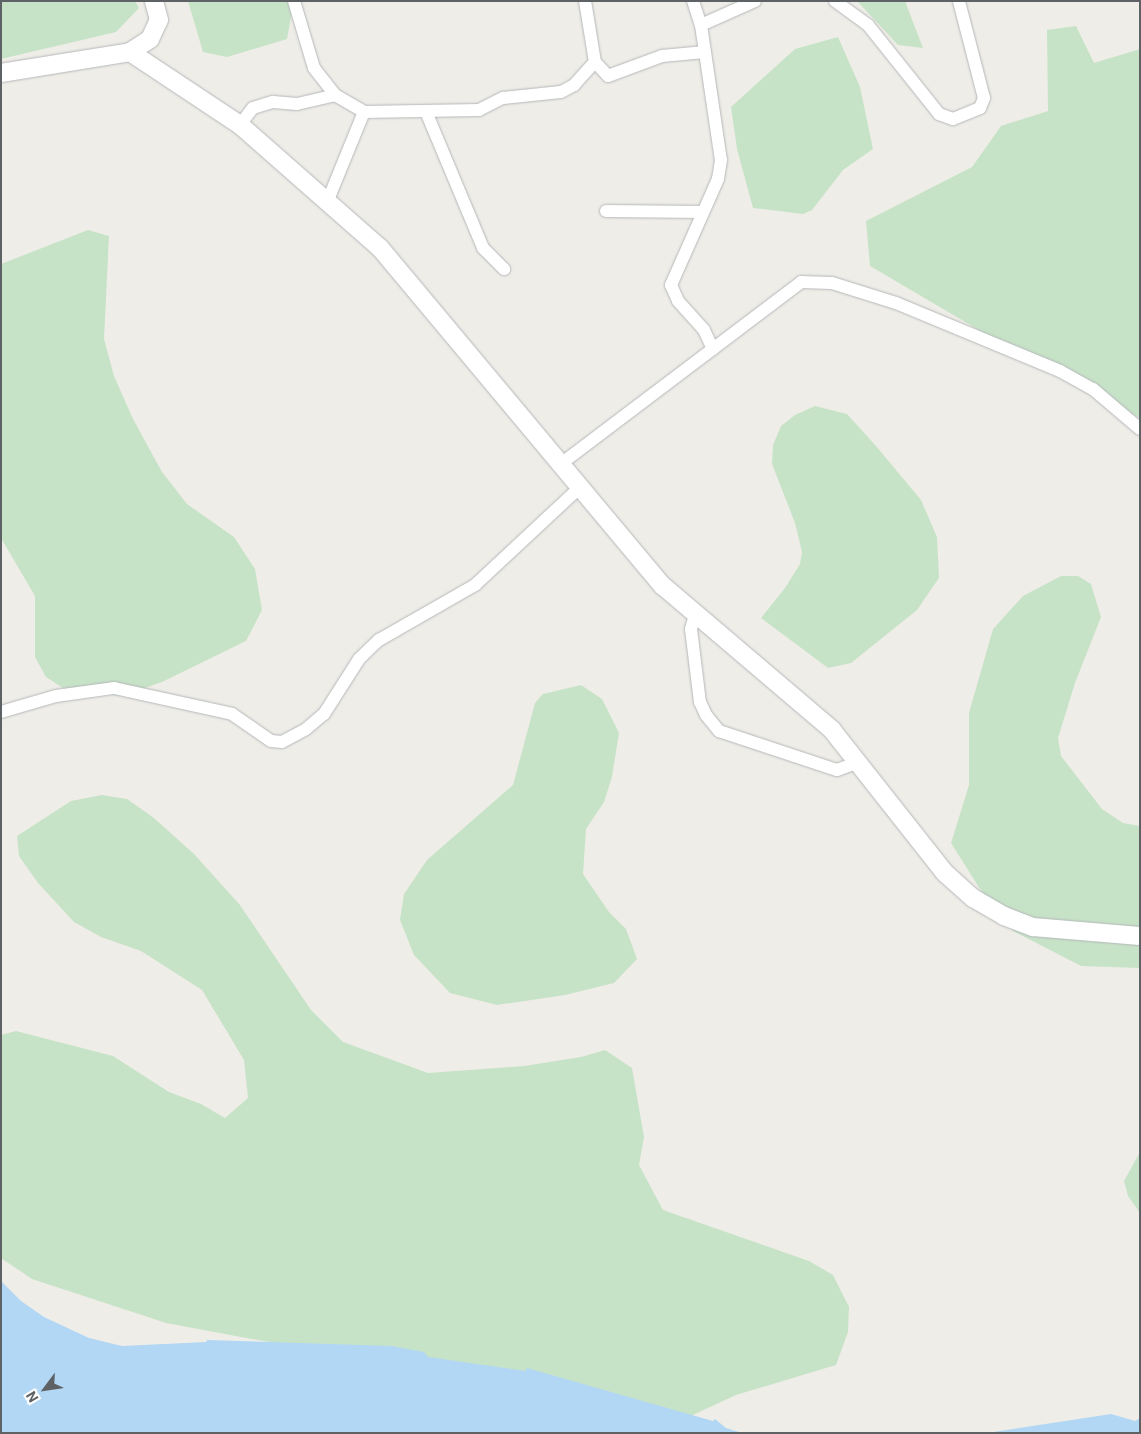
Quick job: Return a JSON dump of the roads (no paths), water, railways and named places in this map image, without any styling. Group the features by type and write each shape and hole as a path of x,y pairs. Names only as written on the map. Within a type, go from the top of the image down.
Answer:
{"street":[{"path":"1,72 130,52 150,39 159,20 154,1"},
{"path":"294,1 314,68 335,95 364,112 427,114 479,110 503,98 561,92 574,85 595,62"},
{"path":"585,1 595,62 608,76 662,56 705,52"},
{"path":"693,1 701,25 721,160 718,179 671,285 678,301 704,330 713,349"},
{"path":"834,1 868,25 939,114 953,119 980,108 984,98 959,1"},
{"path":"701,25 753,2"},
{"path":"130,52 240,125 328,200 380,248 562,463 663,586 832,730 945,873 973,898 1004,916 1033,927 1140,936"},
{"path":"240,125 253,108 273,102 297,104 335,95"},
{"path":"328,200 364,112"},
{"path":"427,114 483,248 504,269"},
{"path":"606,211 703,212"},
{"path":"562,463 801,282 832,282 896,303 1060,371 1093,389 1140,429"},
{"path":"1,712 56,696 114,688 232,714 271,741 282,742 306,729 324,714 359,659 380,640 475,585 581,486"},
{"path":"694,614 691,629 700,702 706,715 719,731 837,770 859,762"}],"water":[{"path":"1,1281 21,1301 44,1317 89,1338 122,1346 206,1342 207,1340 391,1346 424,1352 428,1357 526,1371 527,1368 713,1421 715,1419 726,1428 742,1433 1,1433"},
{"path":"1111,1414 1135,1421 1140,1418 1140,1433 987,1433"}]}
